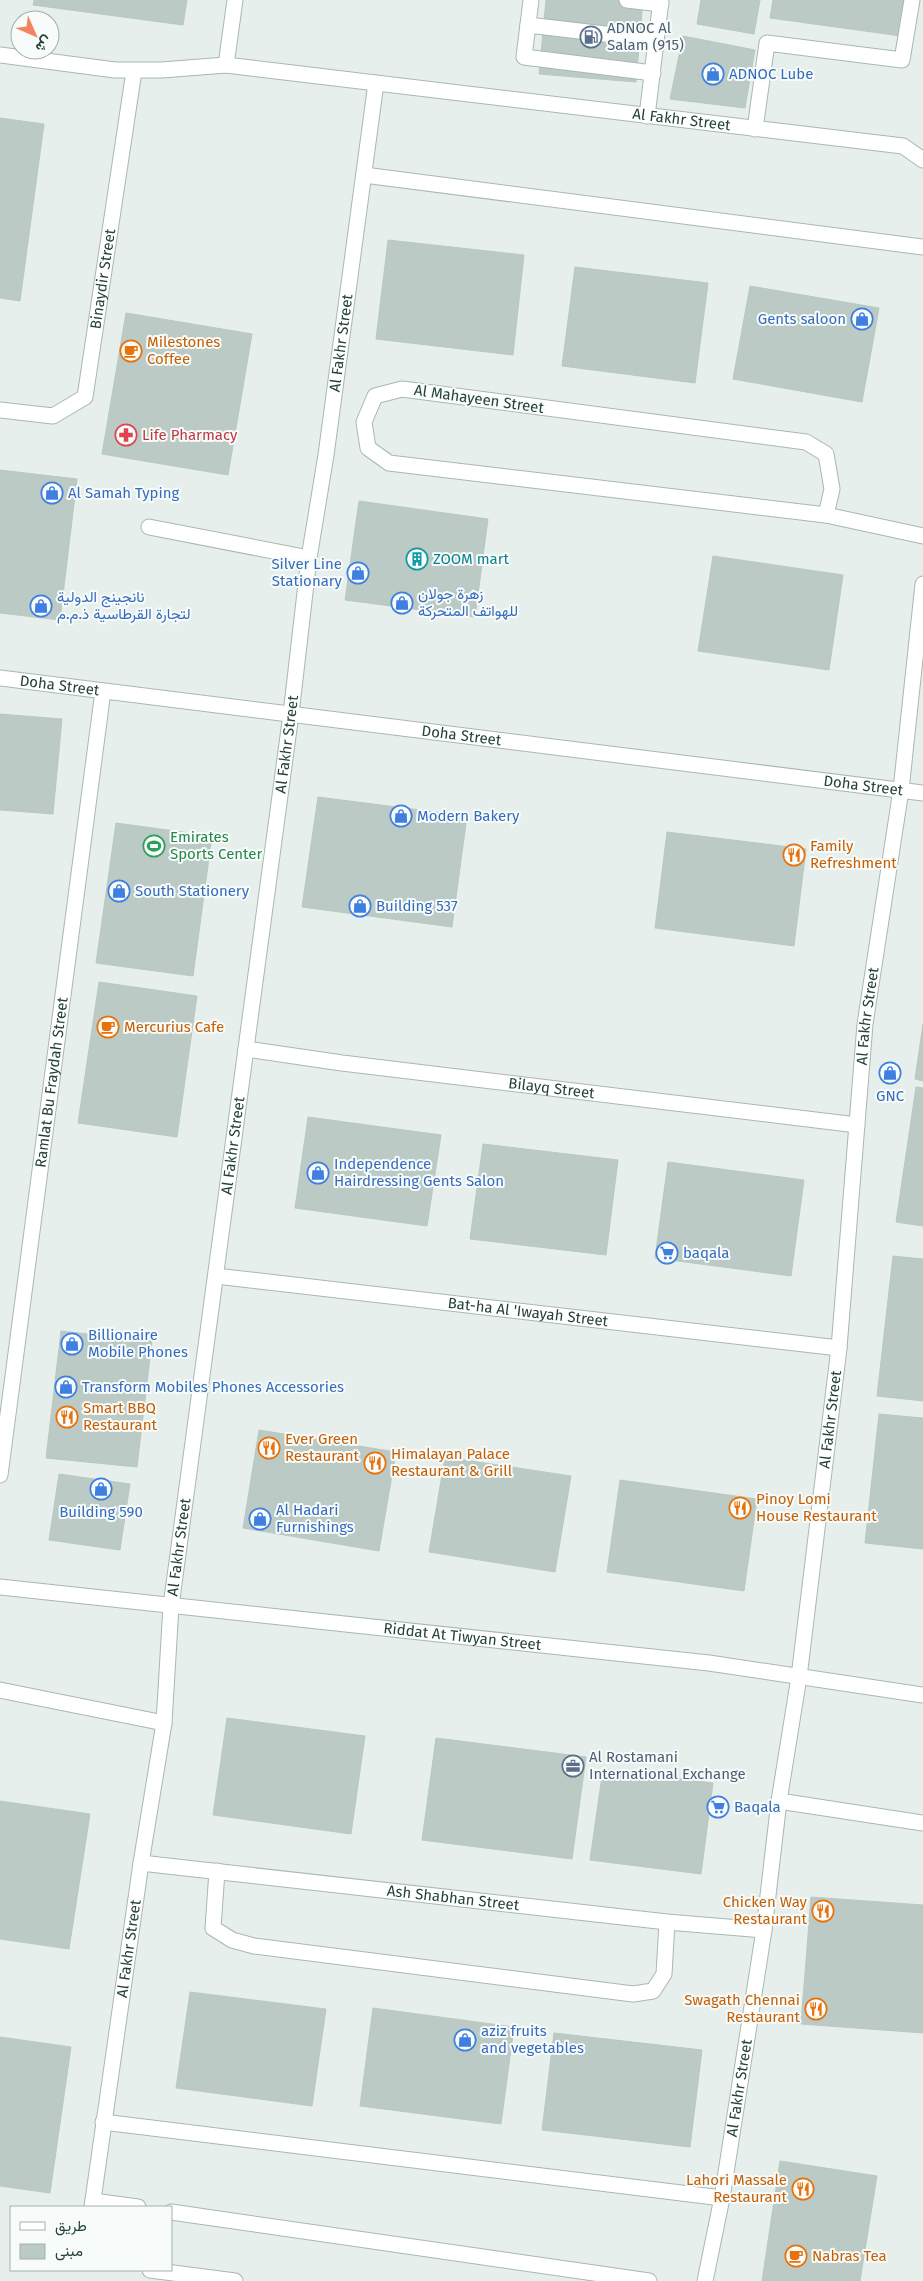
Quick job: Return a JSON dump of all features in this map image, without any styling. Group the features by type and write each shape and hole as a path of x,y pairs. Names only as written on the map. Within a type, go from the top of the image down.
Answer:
{"street":[{"path":"226,65 235,0"},
{"path":"531,0 524,57 652,73"},
{"path":"627,0 661,2 646,116"},
{"path":"755,129 767,44 902,60 912,0"},
{"path":"528,25 656,40"},
{"name":"Al Fakhr Street","path":"0,55 134,71 226,65 903,146 923,160"},
{"name":"Binaydir Street","path":"0,410 53,416 85,397 134,71"},
{"name":"Al Fakhr Street","path":"92,2204 141,1863 164,1723 171,1606 291,714 309,558 376,83"},
{"path":"364,175 923,247"},
{"name":"Al Mahayeen Street","path":"826,516 832,489 826,454 806,442 402,389 375,396 364,422 368,448 390,463 826,516 923,536"},
{"path":"148,527 309,558"},
{"name":"Al Fakhr Street","path":"705,2281 722,2198 764,1930 779,1801 798,1677 839,1348 865,1024 919,656 923,584"},
{"name":"Doha Street","path":"0,678 923,793"},
{"name":"Ramlat Bu Fraydah Street","path":"0,1475 103,690"},
{"name":"Bilayq Street","path":"246,1048 342,1064 857,1125"},
{"name":"Bat-ha Al 'Iwayah Street","path":"216,1276 839,1348"},
{"name":"Riddat At Tiwyan Street","path":"0,1587 708,1663 923,1695"},
{"path":"0,1690 164,1723"},
{"path":"779,1801 923,1823"},
{"name":"Ash Shabhan Street","path":"141,1863 667,1922 764,1930"},
{"path":"217,1871 213,1928 232,1940 254,1946 633,1994 652,1991 664,1974 667,1922"},
{"path":"103,2122 722,2198"},
{"path":"92,2204 123,2206"},
{"path":"172,2212 649,2281"},
{"path":"158,2271 235,2281"}],"building":[{"path":"34,0 187,0 183,25 33,5"},
{"name":"ADNOC Al Salam (915)","path":"546,0 643,0 636,82 539,74"},
{"path":"701,0 760,0 754,34 697,24"},
{"path":"773,0 905,0 901,36 770,18"},
{"name":"ADNOC Lube","path":"683,36 755,50 745,108 670,99"},
{"path":"0,118 44,124 20,301 0,298"},
{"path":"388,240 524,255 513,355 376,339"},
{"path":"575,267 708,283 695,383 562,366"},
{"path":"750,286 879,308 862,402 733,379"},
{"path":"126,313 252,334 228,475 102,454"},
{"path":"0,470 77,479 60,620 0,613"},
{"name":"ZOOM mart","path":"359,501 488,519 475,617 345,600"},
{"path":"713,556 843,575 829,670 698,651"},
{"path":"0,714 62,719 53,814 0,810"},
{"path":"318,797 467,816 452,927 302,907"},
{"path":"116,823 212,836 193,976 96,963"},
{"path":"667,832 806,849 794,946 655,928"},
{"path":"99,982 197,996 177,1137 78,1123"},
{"path":"923,1024 923,1081 915,1079"},
{"path":"916,1087 923,1088 923,1226 896,1222"},
{"path":"308,1117 441,1135 427,1226 295,1208"},
{"path":"483,1144 618,1160 606,1255 470,1239"},
{"path":"668,1162 804,1180 791,1276 655,1258"},
{"path":"893,1256 923,1259 923,1401 877,1396"},
{"path":"61,1331 152,1341 137,1467 46,1458"},
{"path":"879,1414 923,1418 923,1549 865,1543"},
{"path":"259,1430 396,1452 379,1551 243,1528"},
{"path":"445,1457 571,1476 555,1572 429,1552"},
{"path":"59,1474 130,1484 120,1550 49,1540"},
{"path":"620,1480 757,1499 744,1591 607,1572"},
{"path":"227,1718 365,1736 351,1834 213,1815"},
{"path":"436,1738 586,1757 572,1859 422,1840"},
{"path":"603,1769 713,1783 701,1874 590,1860"},
{"path":"0,1801 90,1814 69,1949 0,1939"},
{"path":"811,1897 923,1905 923,2033 801,2024"},
{"path":"190,1992 326,2009 312,2106 176,2088"},
{"path":"373,2008 514,2027 501,2124 360,2106"},
{"path":"554,2033 702,2050 690,2147 542,2130"},
{"path":"0,2037 71,2047 50,2193 0,2186"},
{"path":"780,2161 877,2176 860,2281 762,2281"}],"place":[{"name":"ADNOC Al Salam (915)","path":"591,37"},
{"name":"ADNOC Lube","path":"713,74"},
{"name":"Gents saloon","path":"862,319"},
{"name":"Milestones Coffee","path":"131,351"},
{"name":"Life Pharmacy","path":"126,435"},
{"name":"Al Samah Typing","path":"52,493"},
{"name":"ZOOM mart","path":"417,559"},
{"name":"Silver Line Stationary","path":"358,573"},
{"name":"زهرة جولان للهواتف المتحركة","path":"402,603"},
{"name":"نانجينج الدولية لتجارة القرطاسية ذ.م.م","path":"41,606"},
{"name":"Modern Bakery","path":"401,816"},
{"name":"Emirates Sports Center","path":"154,846"},
{"name":"Family Refreshment","path":"794,855"},
{"name":"South Stationery","path":"119,891"},
{"name":"Building 537","path":"360,906"},
{"name":"Mercurius Cafe","path":"108,1027"},
{"name":"GNC","path":"890,1073"},
{"name":"Independence Hairdressing Gents Salon","path":"318,1173"},
{"name":"baqala","path":"667,1253"},
{"name":"Billionaire Mobile Phones","path":"72,1344"},
{"name":"Transform Mobiles Phones Accessories","path":"66,1387"},
{"name":"Smart BBQ Restaurant","path":"67,1417"},
{"name":"Ever Green Restaurant","path":"269,1448"},
{"name":"Himalayan Palace Restaurant & Grill","path":"375,1463"},
{"name":"Building 590","path":"101,1489"},
{"name":"Pinoy Lomi House Restaurant","path":"740,1508"},
{"name":"Al Hadari Furnishings","path":"260,1519"},
{"name":"Al Rostamani International Exchange","path":"573,1766"},
{"name":"Baqala","path":"718,1807"},
{"name":"Chicken Way Restaurant","path":"823,1911"},
{"name":"Swagath Chennai Restaurant","path":"816,2009"},
{"name":"aziz fruits and vegetables","path":"465,2040"},
{"name":"Lahori Massale Restaurant","path":"803,2189"},
{"name":"Nabras Tea","path":"796,2256"}]}
